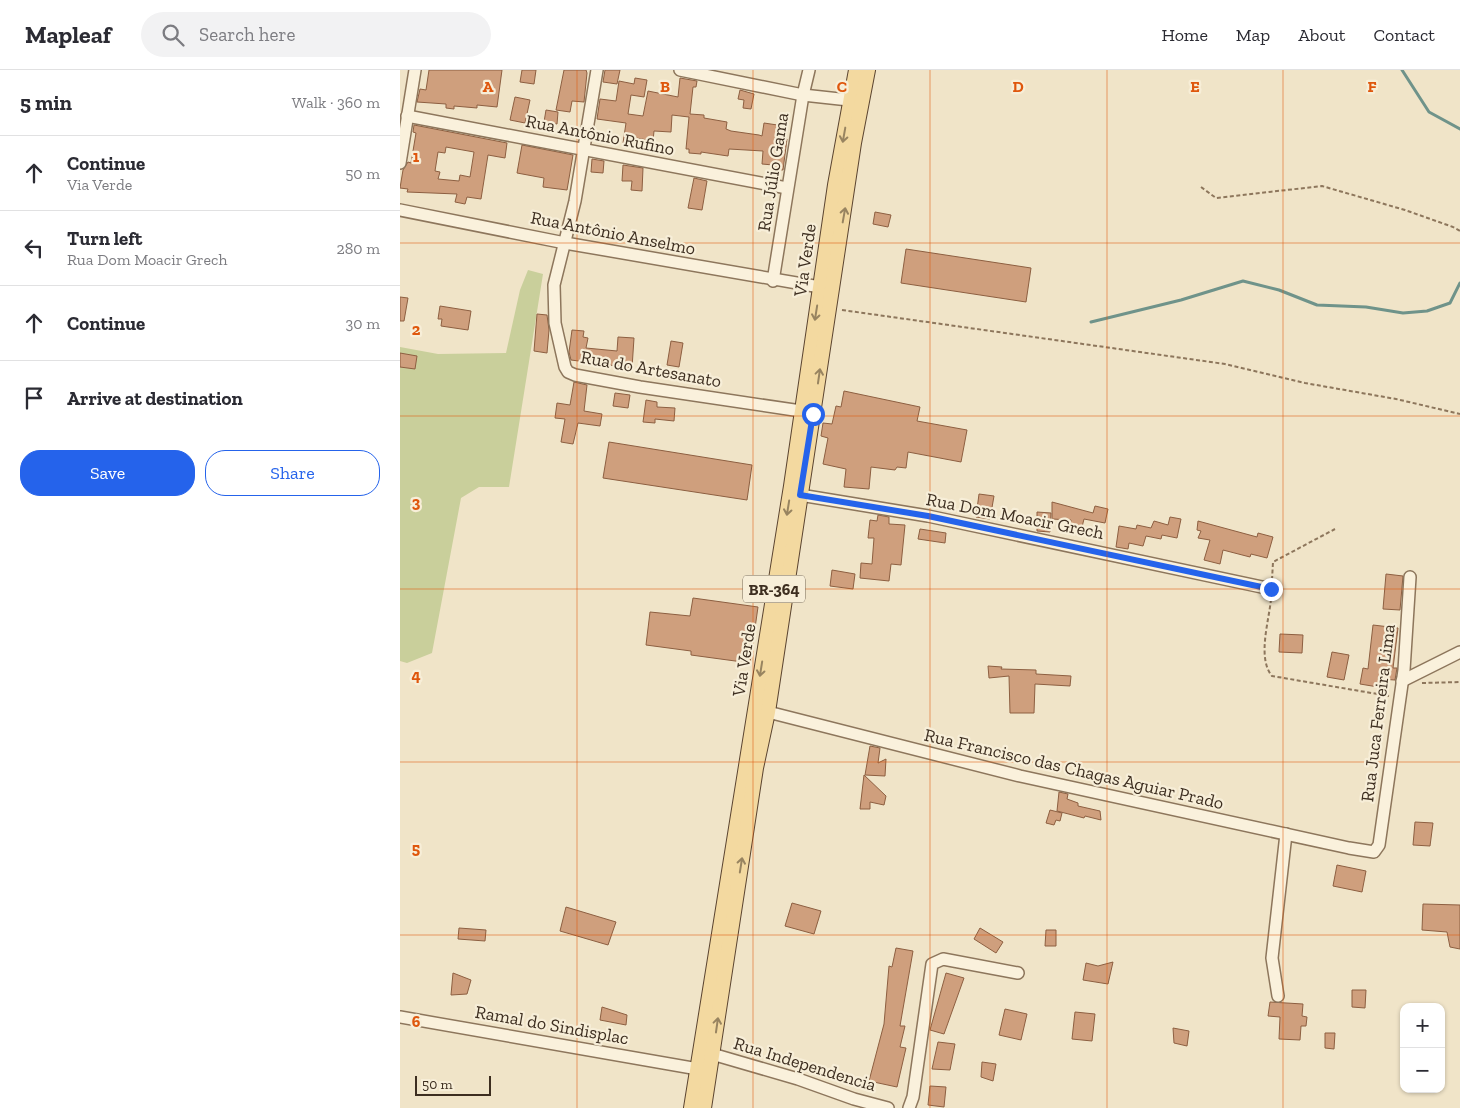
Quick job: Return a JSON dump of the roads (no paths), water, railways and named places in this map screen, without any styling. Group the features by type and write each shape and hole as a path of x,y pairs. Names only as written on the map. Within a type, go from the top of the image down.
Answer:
{"main road":[{"name":"Via Verde","path":"704,1108 756,768 768,712 828,308 856,101 856,70"},
{"name":"Via Verde","path":"691,1108 791,486 820,288 856,101 868,70"}],"street":[{"path":"400,163 406,116 416,70"},
{"path":"565,243 576,201 597,70"},
{"path":"680,70 803,95 856,101"},
{"name":"Rua Júlio Gama","path":"773,281 787,188 809,70"},
{"name":"Rua Antônio Rufino","path":"406,116 787,188"},
{"name":"Rua Antônio Anselmo","path":"400,210 565,243 820,288"},
{"name":"Rua do Artesanato","path":"565,243 557,267 553,305 558,342 568,372 640,387 801,410"},
{"name":"Rua Dom Moacir Grech","path":"800,495 928,516 1271,589"},
{"name":"Rua Juca Ferreira Lima","path":"1374,852 1379,845 1402,682 1410,577"},
{"path":"1402,682 1460,652"},
{"name":"Rua Francisco das Chagas Aguiar Prado","path":"768,712 1020,776 1374,852"},
{"path":"1278,996 1272,958 1286,834"},
{"path":"911,1102 930,968 935,961 943,959 1018,973"},
{"name":"Ramal do Sindisplac","path":"400,1017 698,1069"},
{"name":"Rua Independencia","path":"712,1054 888,1108"}],"waterway":[{"path":"1402,70 1429,112 1460,129"},
{"path":"1091,322 1181,300 1243,281 1279,290 1317,305 1366,307 1403,313 1427,311 1450,303 1460,283"}]}
